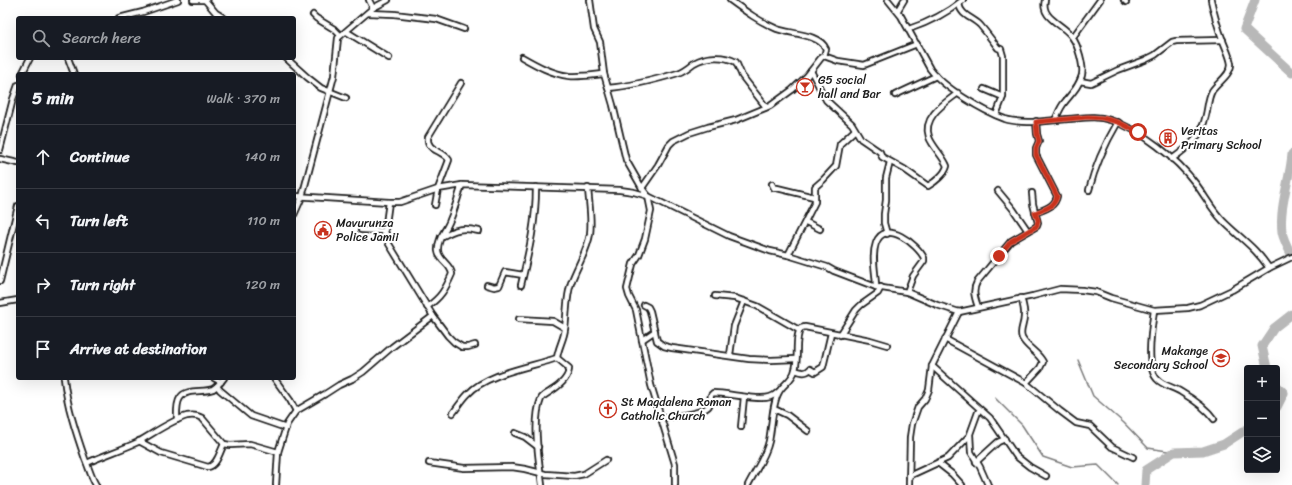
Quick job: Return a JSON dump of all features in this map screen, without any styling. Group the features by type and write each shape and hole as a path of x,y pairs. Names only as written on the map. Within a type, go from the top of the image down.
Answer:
{"street":[{"path":"127,16 178,0"},
{"path":"192,0 205,0 216,13 221,16"},
{"path":"369,0 373,8"},
{"path":"296,210 302,197 330,91 336,62 338,38 340,35 347,32 373,8 388,0"},
{"path":"590,0 594,29 600,42 604,74 626,160 648,196 651,211 645,240 639,255 633,264 627,289 636,310 651,385 675,464 675,485"},
{"path":"642,188 658,166 672,141 689,133 736,120 770,106 792,90 811,71 820,58 824,56 826,49 821,41 793,32 777,29 752,16 730,0"},
{"path":"888,0 898,10 926,62 936,76 958,93 985,110 1009,120 1036,122 1088,117 1102,118 1118,122 1138,132 1172,159 1195,183 1222,220 1261,255 1269,268"},
{"path":"898,10 904,0"},
{"path":"953,0 965,16 979,24 1002,52 1004,62 1003,97 996,115"},
{"path":"909,29 939,17 963,0"},
{"path":"1045,0 1044,7 1048,14 1072,37 1083,68 1080,81 1073,93 1063,104 1055,120"},
{"path":"1072,37 1100,0"},
{"path":"1172,159 1192,144 1197,138 1203,126 1210,94 1213,88 1230,70 1230,60 1215,17 1211,0"},
{"path":"368,13 394,14 436,19 464,29"},
{"path":"313,15 334,29 340,35"},
{"path":"347,32 389,58"},
{"path":"1080,81 1090,83 1145,60 1155,55 1172,42 1223,40"},
{"path":"824,56 838,61 864,65 917,44"},
{"path":"522,57 537,66 559,74 570,76 604,74"},
{"path":"608,88 637,84 679,72 705,59 724,58 736,62 742,76 766,107"},
{"path":"23,72 29,60"},
{"path":"69,60 73,72"},
{"path":"288,60 316,84 346,98"},
{"path":"811,71 826,100 852,124 862,139 880,152 882,157 904,169 928,186 942,174 947,166 929,136 929,124 938,109 958,93"},
{"path":"895,95 936,76"},
{"path":"436,205 438,189 449,160 444,154 430,147 428,137 461,83"},
{"path":"984,89 1003,97"},
{"path":"0,150 16,91"},
{"path":"1035,213 1053,205 1057,196 1036,155 1036,148 1039,141 1036,122"},
{"path":"1089,190 1093,175 1105,145 1118,122"},
{"path":"788,254 806,222 815,202 815,187 836,166 840,144 855,130"},
{"path":"0,158 16,162"},
{"path":"887,234 884,223 884,214 886,205 886,178 890,162"},
{"path":"772,184 777,188 814,197"},
{"path":"427,307 445,290 452,274 451,268 440,258 438,244 440,237 450,221 462,185"},
{"path":"296,196 389,202 407,200 438,189 462,185 588,188 627,191 648,196 729,236 770,251 788,254 879,287 907,292 959,312 1060,289 1096,292 1111,298 1154,310 1176,310 1200,305 1232,290 1269,268 1292,257"},
{"path":"521,285 529,255 534,227 536,187"},
{"path":"557,358 565,328 568,296 571,283 586,250 590,234 591,218 588,188"},
{"path":"998,191 1028,231"},
{"path":"978,307 974,293 974,287 977,282 1011,241 1037,226 1038,223 1032,193"},
{"path":"389,202 385,231 389,244 427,307 454,342 462,347 468,348 475,345"},
{"path":"0,281 16,214"},
{"path":"450,221 454,230"},
{"path":"806,222 820,230"},
{"path":"440,237 454,230 468,228 479,230"},
{"path":"361,230 385,231"},
{"path":"840,335 856,310 878,293 879,287 874,259 875,247 879,237 887,234 897,234 904,237 924,258 924,261 913,276 907,292"},
{"path":"487,286 499,286 505,272 523,275"},
{"path":"715,296 735,298 757,306 799,330"},
{"path":"1021,298 1024,317 1020,331 1022,338 1040,357 1042,362 1040,368 1026,383"},
{"path":"0,303 16,300"},
{"path":"730,355 734,326 744,301"},
{"path":"644,305 648,307 650,311 657,341 664,346 710,354 730,355 764,360 796,359"},
{"path":"1154,310 1151,363 1154,375 1157,380 1180,391 1208,411 1214,419"},
{"path":"910,485 910,437 912,424 918,408 925,399 929,390 932,366 959,312"},
{"path":"276,485 278,452 287,424 296,412 363,372 392,347 433,316"},
{"path":"519,319 553,321 565,328"},
{"path":"799,330 805,327 865,339 886,345"},
{"path":"662,418 680,416 707,408 710,404 710,395 713,393 744,397 766,398 773,396 791,379 795,370 799,330"},
{"path":"642,340 655,331"},
{"path":"795,370 803,373 808,372 810,369 815,372 823,367 831,333"},
{"path":"945,339 1026,383 1076,423 1093,428 1112,448 1133,457"},
{"path":"453,413 469,393 485,382 503,373 557,358"},
{"path":"542,485 538,447 538,410 542,397 552,391 567,377 569,372 569,368 557,358"},
{"path":"932,366 990,418 1016,456 1024,463 1046,476"},
{"path":"64,380 68,403 95,485"},
{"path":"216,380 219,384 220,390 251,416 286,428"},
{"path":"177,420 178,401 181,396 194,392 207,391 219,384 222,380"},
{"path":"275,380 290,400 296,412"},
{"path":"748,485 756,472 769,442 778,392"},
{"path":"740,427 744,397"},
{"path":"774,409 787,415 808,431"},
{"path":"909,476 948,458 969,436 978,412"},
{"path":"87,463 121,450 177,420 189,416 198,416 206,422 224,444 250,444 278,452"},
{"path":"515,433 525,437 538,447"},
{"path":"969,436 971,452 988,485"},
{"path":"976,462 998,442 1005,439"},
{"path":"139,441 161,453 208,467 211,467 215,463 224,444"},
{"path":"429,463 464,468 512,467 540,473 574,476 584,474 606,460"},
{"path":"938,463 952,474 962,485"}],"waterway":[{"path":"1255,0 1244,29 1292,73"},
{"path":"1290,252 1285,242 1281,222 1292,154"},
{"path":"1266,365 1262,346 1274,328 1292,314"},
{"path":"1078,360 1093,396 1124,423 1148,448 1174,452"},
{"path":"1280,389 1284,393 1280,401"},
{"path":"995,398 1022,425 1043,457 1072,467 1098,465 1118,485"},
{"path":"1145,485 1146,470 1174,452 1203,451 1224,444 1244,431"}],"place":[{"name":"G5 social hall and Bar","path":"805,87"},
{"name":"Veritas Primary School","path":"1168,138"},
{"name":"Mavurunza Police Jamii","path":"323,230"},
{"name":"Makange Secondary School","path":"1221,358"},
{"name":"St Magdalena Roman Catholic Church","path":"608,409"}],"route":[{"path":"999,256 1011,241 1037,226 1038,220 1035,213 1053,205 1056,201 1057,196 1036,155 1036,148 1039,141 1036,122 1088,117 1102,118 1118,122 1138,132"}]}
